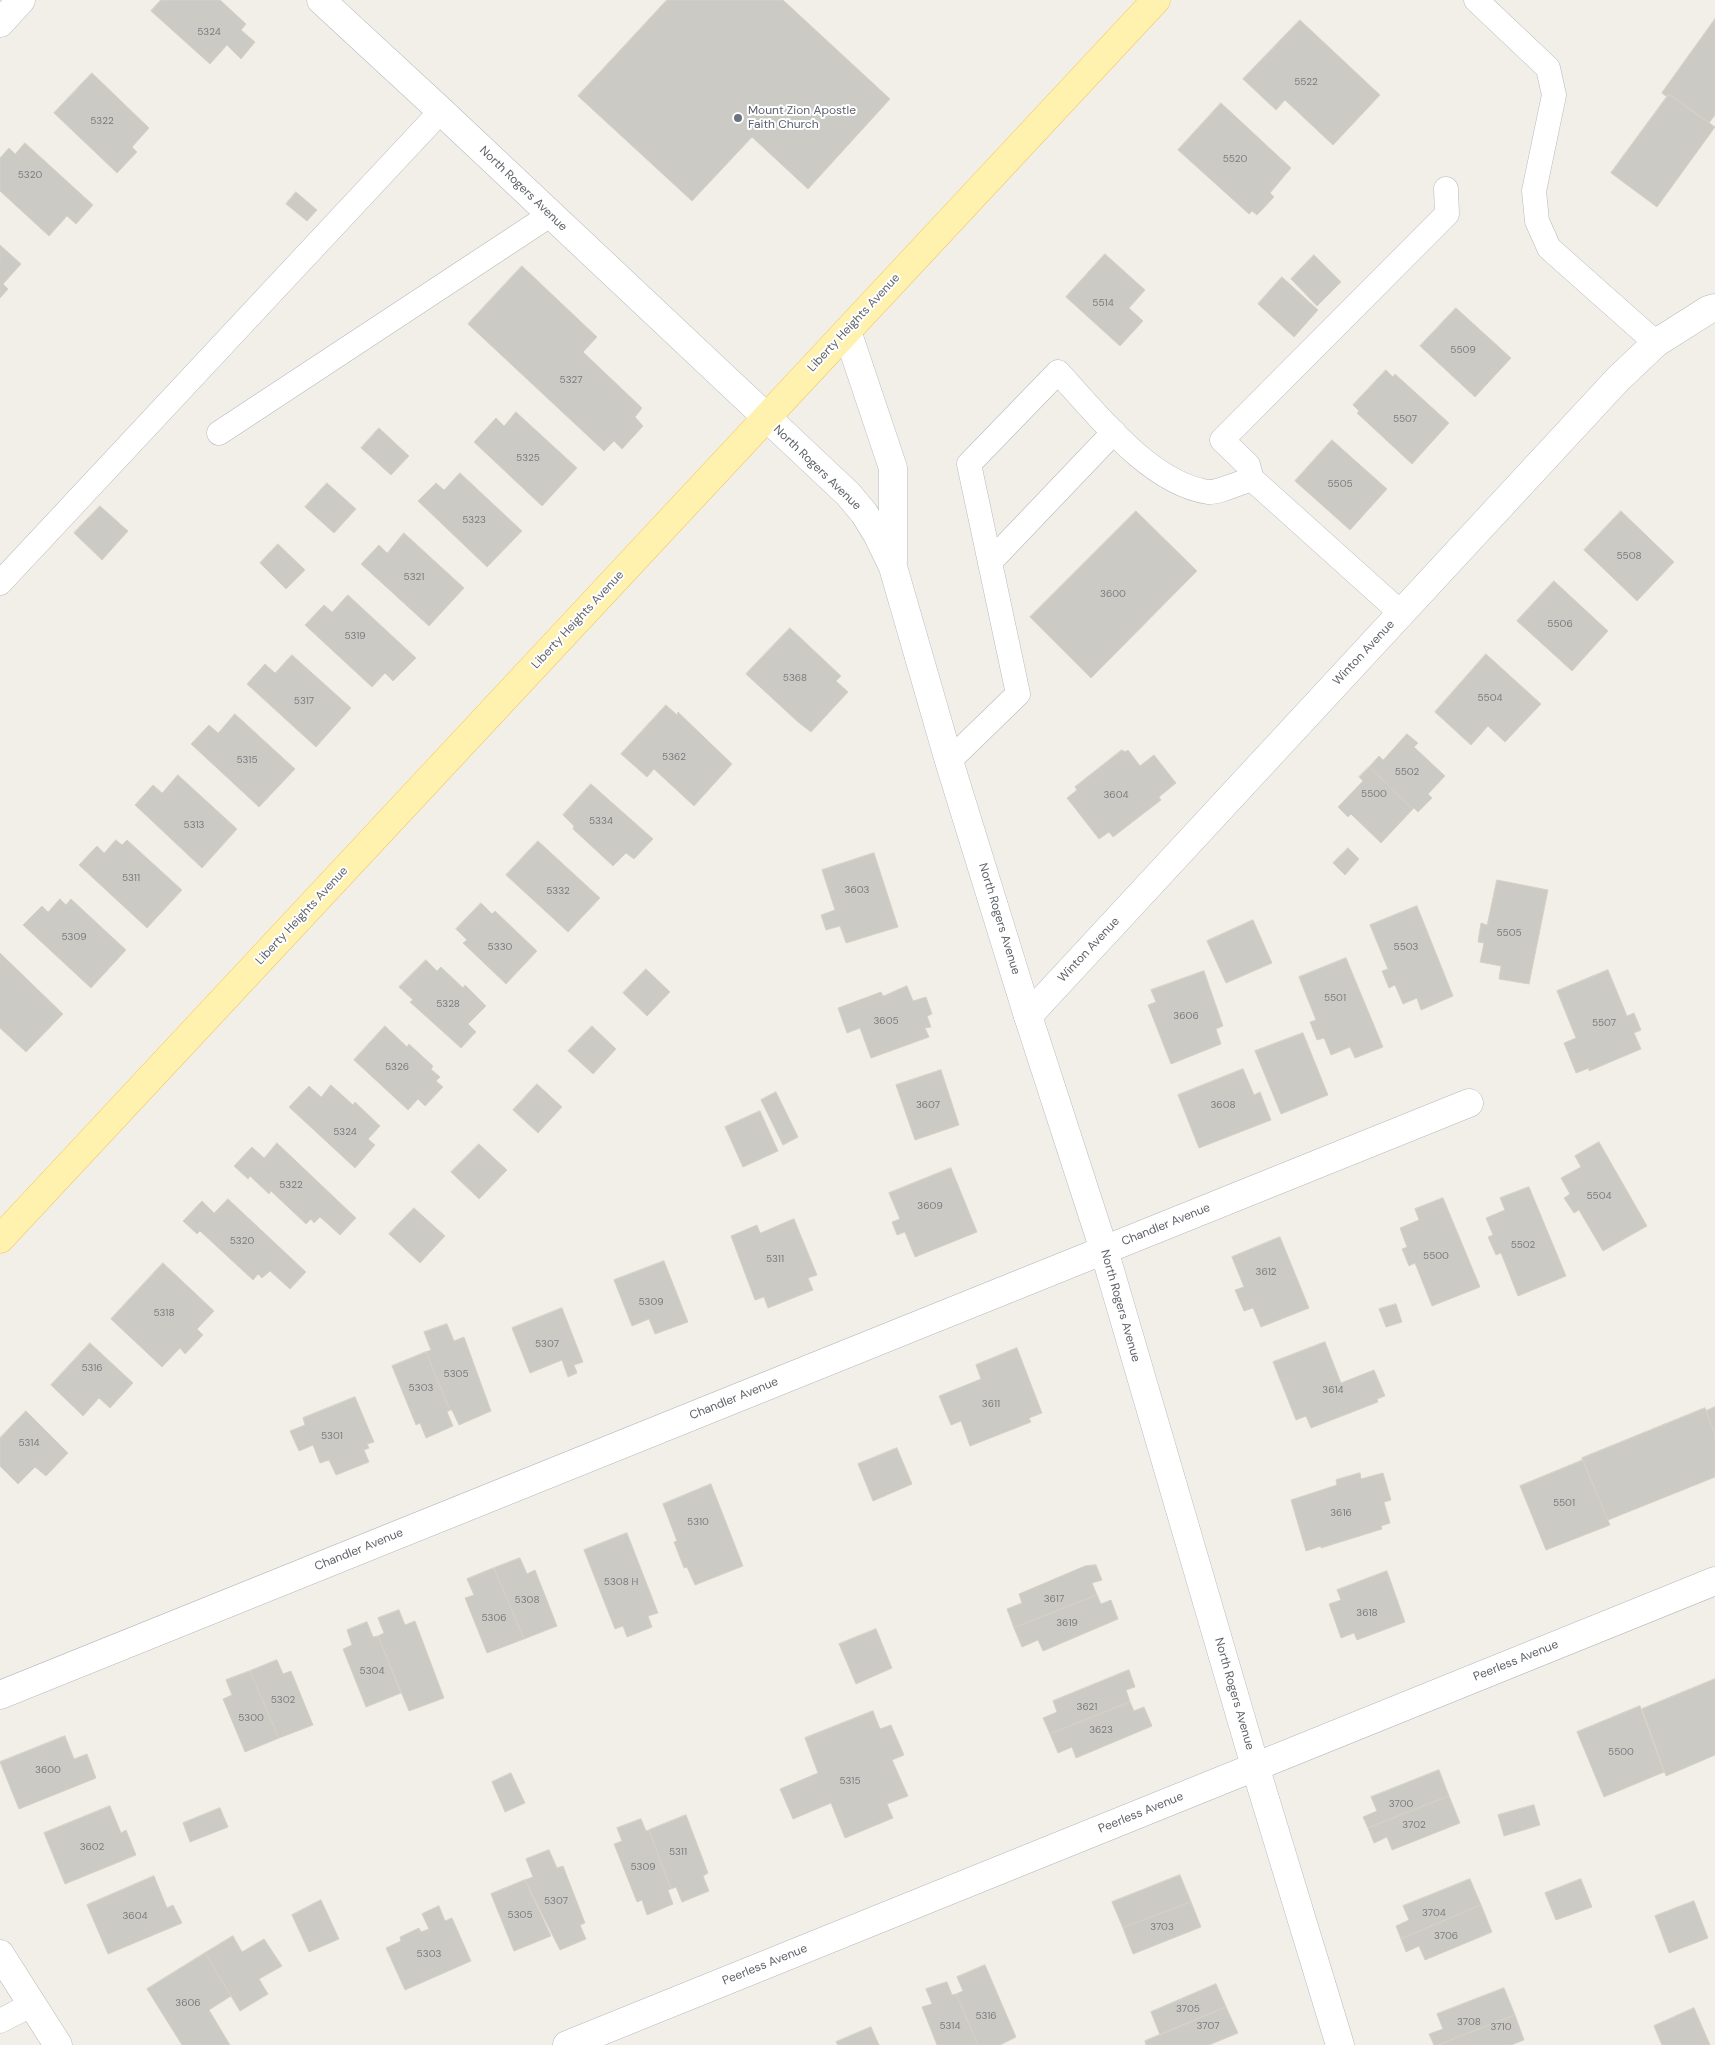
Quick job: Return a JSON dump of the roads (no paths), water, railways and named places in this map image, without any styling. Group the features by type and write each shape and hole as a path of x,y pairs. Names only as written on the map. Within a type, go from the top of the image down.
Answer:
{"main road":[{"name":"Liberty Heights Avenue","path":"0,1239 1156,0"}],"street":[{"path":"0,23 21,0"},
{"name":"North Rogers Avenue","path":"321,0 841,488 864,513 878,534 893,567 1028,1016 1104,1250 1255,1766 1340,2045"},
{"name":"Winton Avenue","path":"1028,1016 1612,386 1656,343 1708,310 1715,308"},
{"path":"847,331 892,468 893,567"},
{"name":"Chandler Avenue","path":"0,1695 1469,1103"},
{"name":"Peerless Avenue","path":"567,2045 1715,1581"},
{"path":"0,1954 58,2045"}],"lane":[{"path":"1476,0 1548,68 1554,95 1534,191 1538,221 1549,248 1656,343"},
{"path":"0,583 441,111"},
{"path":"1401,613 1252,479 1248,465 1222,440 1447,214 1446,188"},
{"path":"219,433 550,214"},
{"path":"950,761 1018,694 969,464 1058,372 1114,432 1149,465 1174,481 1210,492 1252,479"},
{"path":"990,562 1114,432"},
{"path":"0,2022 33,2004"}],"place":[{"name":"Mount Zion Apostle Faith Church","path":"738,118"}]}
